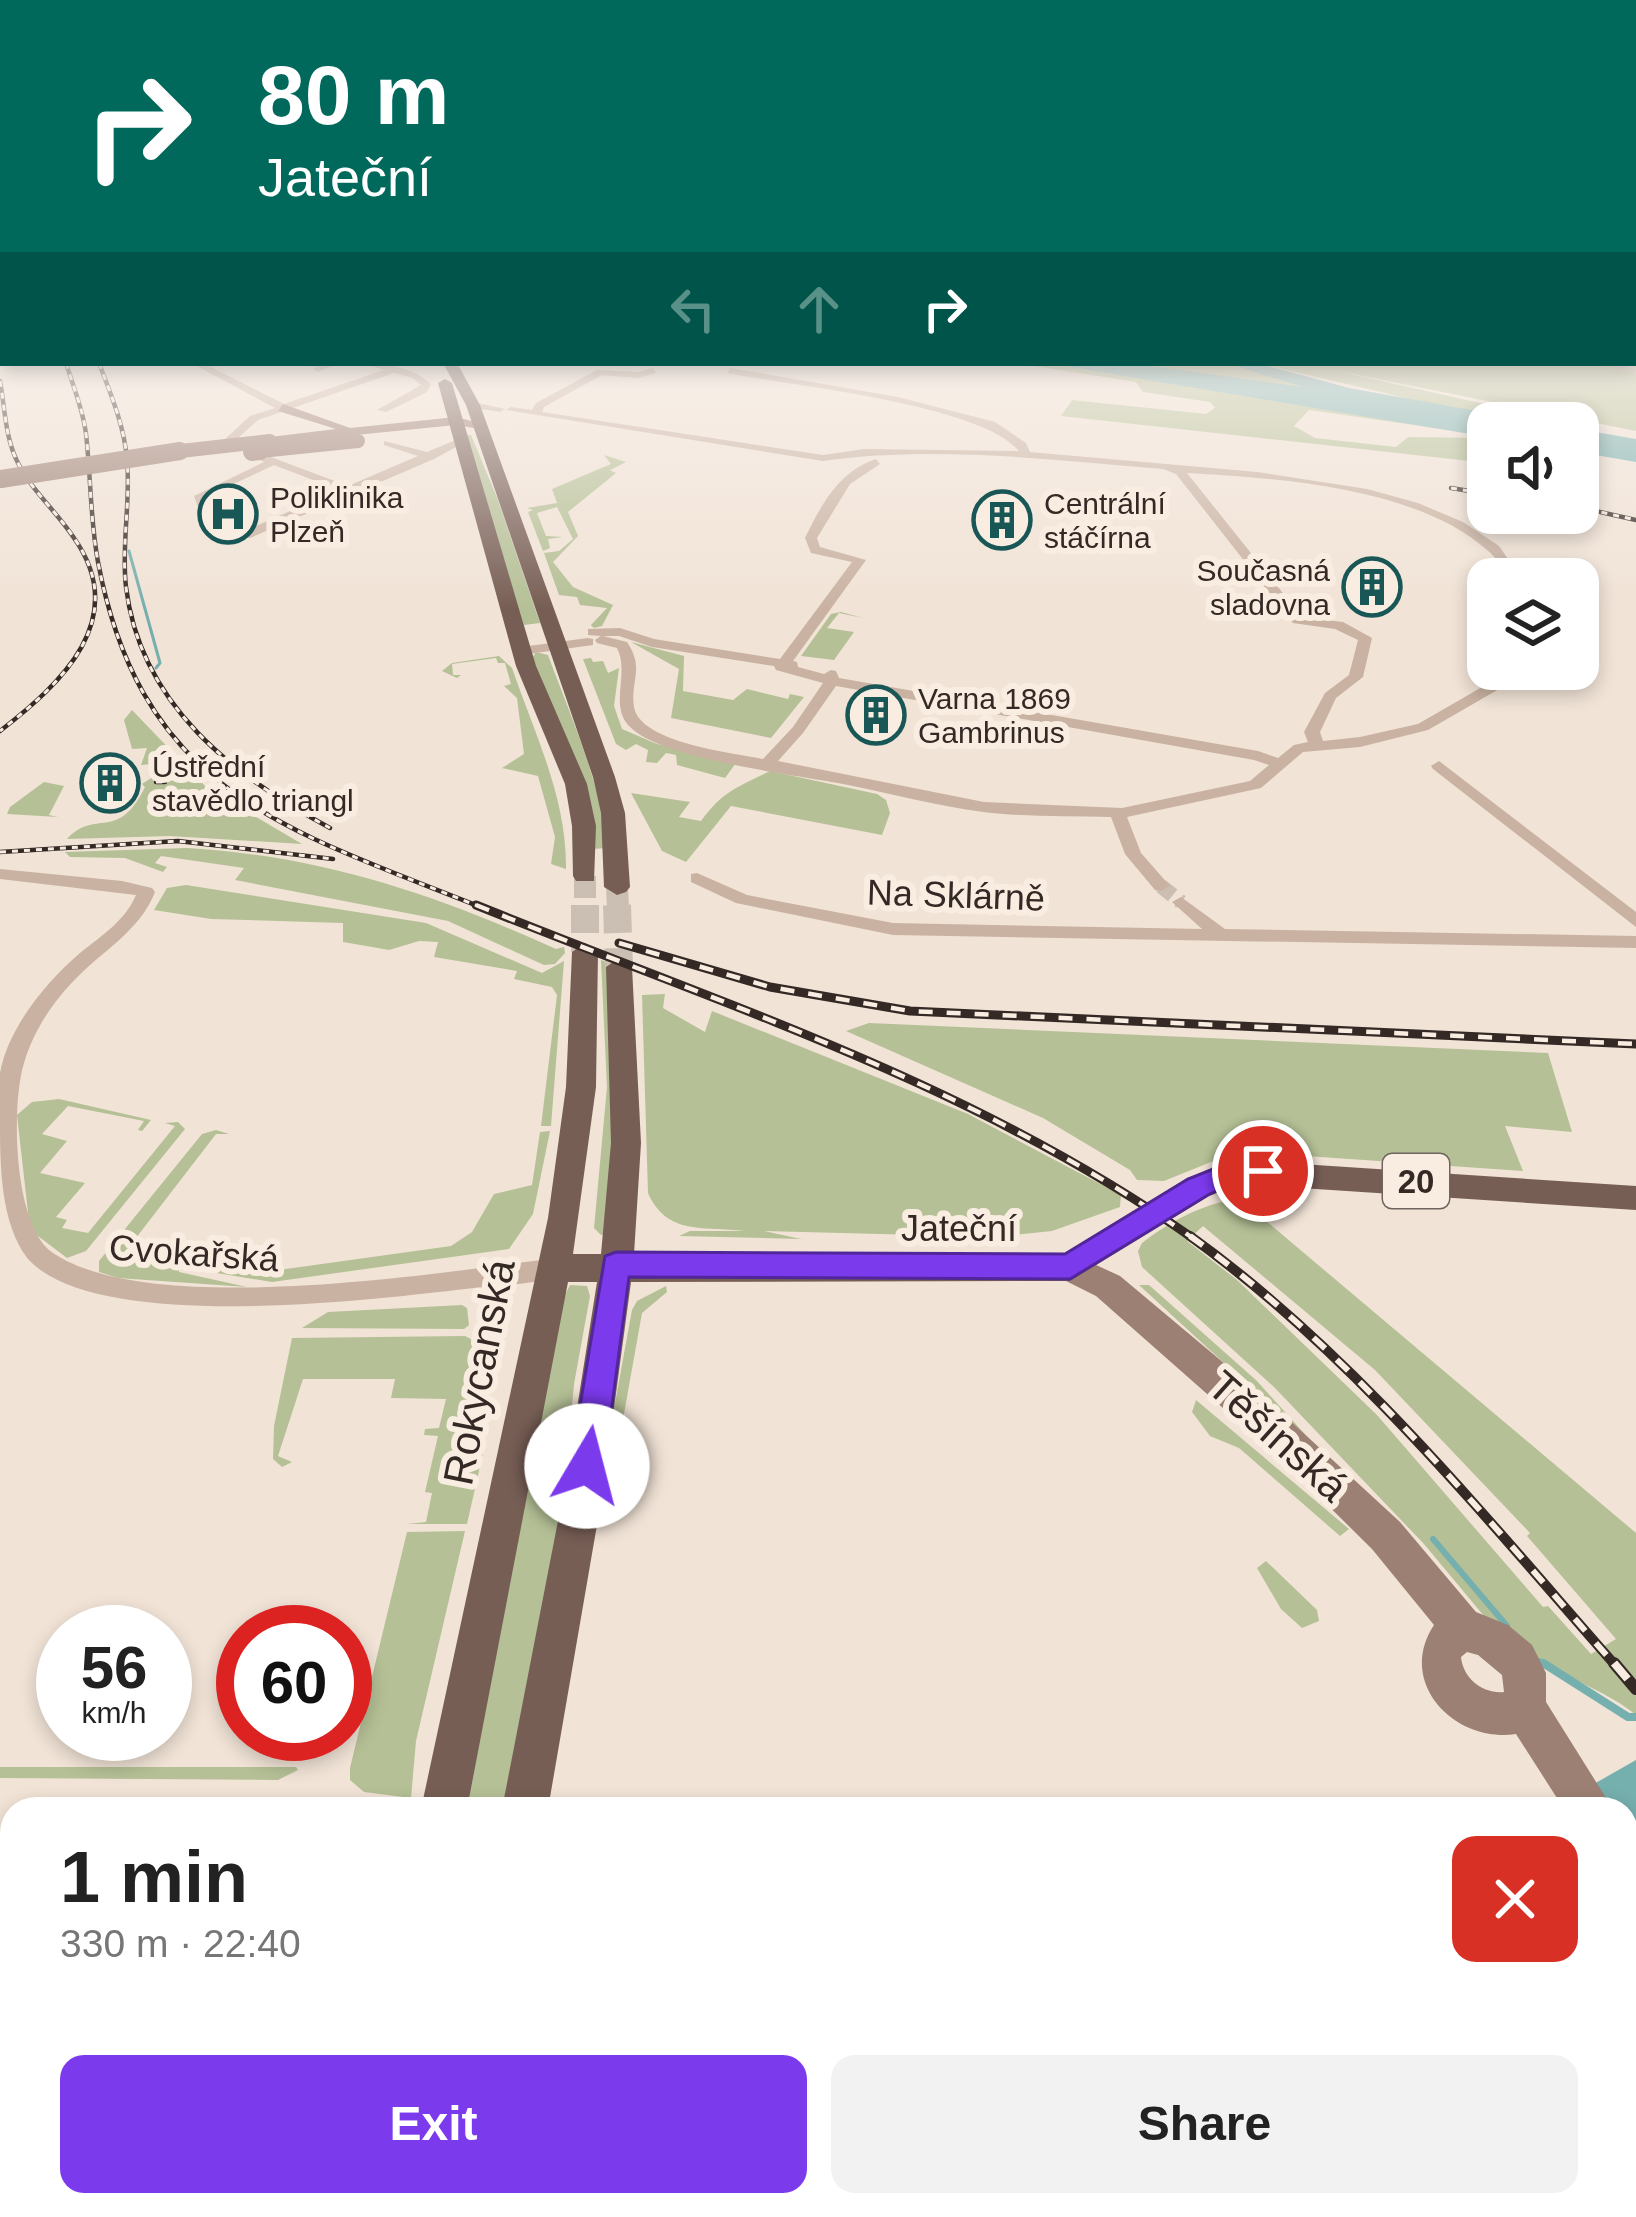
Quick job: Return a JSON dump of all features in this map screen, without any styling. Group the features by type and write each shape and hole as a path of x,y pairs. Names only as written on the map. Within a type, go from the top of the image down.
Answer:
{"main road":[{"path":"455,402 468,423 520,647 576,784 585,876"},
{"path":"461,402 604,777 613,813 617,887"},
{"path":"269,451 305,425 288,410"},
{"path":"288,410 359,434"},
{"path":"359,434 361,421 382,410"},
{"path":"0,479 120,458 468,423"},
{"path":"120,458 269,451 422,428"},
{"path":"241,447 269,451 359,434"},
{"name":"Rokycanská","path":"446,1797 556,1268 584,1052 585,952"},
{"path":"527,1797 587,1466 616,1264 625,1163 620,968"},
{"name":"20","path":"1070,1267 1198,1187 1240,1172 1636,1198"},
{"name":"Jateční","path":"556,1268 616,1264 1070,1267"},
{"name":"Těšínská","path":"1070,1267 1108,1286 1314,1468 1413,1567 1464,1631"},
{"path":"1531,1718 1491,1716 1453,1693 1440,1666 1444,1642 1464,1631 1491,1636 1515,1655 1527,1682 1531,1718 1582,1797"}],"street":[{"path":"273,402 288,410"},
{"path":"241,447 230,439 236,430 308,402"},
{"path":"382,410 396,402"},
{"path":"537,411 545,402"},
{"path":"907,402 999,429 1022,445 1026,454"},
{"path":"348,490 269,451 200,496 214,536 246,535 430,457 468,423 506,410 537,411 664,436 823,458 993,452 1284,476 1398,502 1484,541 1503,558"},
{"path":"993,452 1001,437 999,429"},
{"path":"388,443 430,457"},
{"path":"781,662 860,560 821,553 810,544 826,506 872,456"},
{"path":"1174,469 1298,620 1339,625 1365,638 1356,677 1330,696 1312,732 1317,745"},
{"path":"520,647 620,632 749,661 781,662"},
{"path":"591,637 616,642 626,650 632,673 627,712 634,727 666,742 984,807 1117,813 1255,785 1300,748 1360,742 1423,727 1487,690"},
{"path":"781,662 788,671 1258,756 1282,765"},
{"path":"767,764 831,677"},
{"path":"1439,766 1636,921"},
{"path":"1117,813 1144,873 1161,886"},
{"name":"Cvokařská","path":"0,874 114,889 137,887 146,892 142,908 71,971 48,999 25,1032 12,1066 3,1126 19,1231 40,1258 74,1278 184,1295 291,1297 556,1268"},
{"name":"Na Sklárně","path":"697,878 742,899 869,928 1636,942"},
{"path":"1188,906 1220,934"}],"green space":[{"path":"1070,402 1206,414 1215,408 1210,402 1296,402 1400,419 1448,430 1309,410 1294,426 1315,438 1396,447 1408,437 1467,438 1467,461 1061,416"},
{"path":"1425,402 1467,402 1467,410 1440,406"},
{"path":"1599,402 1636,402 1636,431 1599,424"},
{"path":"465,435 471,435 498,500 540,623 524,625"},
{"path":"604,455 626,462 610,470 616,473 568,512 578,536 553,562 573,587 613,605 602,626 594,628 591,625 607,608 580,605 577,597 559,595 544,553 559,551 573,539 557,507 537,513 546,536 563,537 548,539 550,548 543,551 528,512 533,510 527,508 557,503 552,489 611,464"},
{"path":"841,612 863,618 839,613 827,628 854,632 834,660 801,656 831,614"},
{"path":"631,642 684,656 683,691 733,700 747,689 788,699 790,694 804,697 771,738 671,718 679,669"},
{"path":"536,652 548,655 575,727 598,797 608,848 592,849 531,660"},
{"path":"499,656 512,668 548,767 561,817 566,869 551,864 555,837 538,776 502,768 524,754 517,698 504,686 511,684 505,663 496,658 452,664 453,675 461,675 457,678 442,671 452,663"},
{"path":"583,659 603,661 608,673 619,668 614,706 622,729 657,744 736,763 725,778 677,765 676,755 666,753 657,763 646,762 648,750 636,744 626,750 616,744"},
{"path":"132,710 207,788 302,844 170,836 67,839 77,830 125,814 145,787 142,784 159,773 151,771 151,764 141,765 147,748 132,749 124,720"},
{"path":"770,771 877,794 886,800 890,813 882,835 731,806 686,862 662,851 631,793 690,802 679,817 701,821 724,796"},
{"path":"44,782 64,786 49,815 58,817 7,814 10,807"},
{"path":"187,848 284,859 376,881 466,911 556,949 564,947 565,953 555,964 544,965 448,921 235,880 244,868 161,856 155,863 167,867 163,872 125,858 70,857 65,852"},
{"path":"186,885 426,923 542,973 564,961 551,1126 541,1126 557,995 552,987 514,979 517,971 434,957 438,942 419,941 389,950 343,942 343,923 211,919 154,910 167,888"},
{"path":"601,960 610,963 614,1093 607,1234 601,1235 594,1228 607,1087"},
{"path":"665,994 663,1008 705,1032 712,1011 968,1114 1121,1195 1120,1207 1052,1231 996,1237 764,1231 801,1239 679,1236 690,1231 744,1231 676,1223 656,1207 648,1193 642,995"},
{"path":"869,1023 1548,1053 1572,1132 1505,1126 1523,1171 1262,1153 1211,1162 1164,1181 1137,1180 1130,1170 1043,1118 846,1031"},
{"path":"59,1099 151,1120 142,1131 138,1130 144,1121 68,1106 42,1134 67,1141 40,1173 85,1183 56,1217 67,1220 62,1228 88,1233 175,1126 165,1123 178,1122 185,1129 86,1251 67,1258 30,1230 17,1115 32,1102"},
{"path":"216,1130 229,1134 216,1134 129,1247 180,1259 179,1272 247,1287 118,1278 99,1272 99,1261 202,1134"},
{"path":"550,1131 533,1214 509,1249 272,1282 186,1268 188,1260 250,1274 451,1246 472,1232 494,1194 532,1185 540,1132"},
{"path":"1270,1195 1271,1207 1264,1201 1253,1210 1636,1533 1636,1715 1545,1661 1528,1669 1424,1544 1274,1387 1142,1267 1138,1251 1142,1243 1187,1215 1234,1199","holes":["1203,1226 1375,1370 1530,1533 1527,1536 1616,1639 1591,1654 1548,1606 1543,1607 1377,1415 1237,1280 1187,1241"]},
{"path":"570,1285 587,1286 590,1296 574,1384 562,1513 511,1797 464,1797 561,1303"},
{"path":"1139,1285 1149,1285 1257,1381 1321,1452"},
{"path":"666,1286 667,1292 642,1313 622,1425 611,1425 632,1310 637,1301"},
{"path":"467,1308 469,1325 464,1329 302,1328 328,1312"},
{"path":"292,1338 471,1339 483,1453 467,1524 407,1524 426,1522 432,1493 425,1492 438,1436 424,1435 425,1429 439,1428 446,1399 391,1398 395,1379 303,1379 278,1456 292,1462 282,1467 273,1459 274,1426"},
{"path":"1196,1400 1349,1529 1340,1536 1239,1448 1210,1436 1192,1412"},
{"path":"465,1531 416,1741 411,1797 364,1792 350,1780 352,1761 372,1761 372,1677 407,1532"},
{"path":"1266,1561 1317,1610 1319,1621 1302,1628 1281,1609 1257,1568"},
{"path":"0,1767 298,1770 278,1780 0,1778"}],"water":[{"path":"1282,402 1430,402 1467,409 1467,433"},
{"path":"1599,433 1636,439 1636,462 1599,456"},
{"path":"1636,1760 1636,1797 1571,1797"}],"waterway":[{"path":"129,551 160,663 156,668"},
{"path":"1433,1539 1507,1626"},
{"path":"1539,1661 1546,1665"},
{"path":"1546,1665 1628,1717 1636,1717"}],"tunnel":[{"path":"585,876 585,952"},
{"path":"1161,886 1181,902"},
{"path":"617,887 618,908"},
{"path":"617,905 619,967"}],"railway":[{"path":"0,731 66,670 92,622 95,596 90,568 74,538 30,483 14,453 3,402"},
{"path":"79,402 85,425 98,562 119,640 149,703 188,753 234,793 287,825 483,908"},
{"path":"113,402 128,475 126,587 150,667 171,701 227,760 330,828"},
{"path":"1451,488 1467,491"},
{"path":"1599,512 1636,520"},
{"path":"156,782 165,782"},
{"path":"0,852 178,841 333,859"},
{"path":"476,905 935,1091 1109,1184 1193,1239"},
{"path":"619,943 770,987 910,1011 1636,1044"},
{"path":"1190,1236 1193,1239"},
{"path":"1193,1239 1307,1331 1362,1384 1616,1666"},
{"path":"1614,1663 1636,1689"}],"place":[{"name":"Poliklinika Plzeň","path":"228,514"},
{"name":"Centrální stáčírna","path":"1002,520"},
{"name":"Současná sladovna","path":"1372,587"},
{"name":"Varna 1869 Gambrinus","path":"876,715"},
{"name":"Ústřední stavědlo triangl","path":"110,783"}],"route":[{"path":"587,1466 616,1264 1070,1267 1198,1187 1223,1176 1263,1171"}]}
